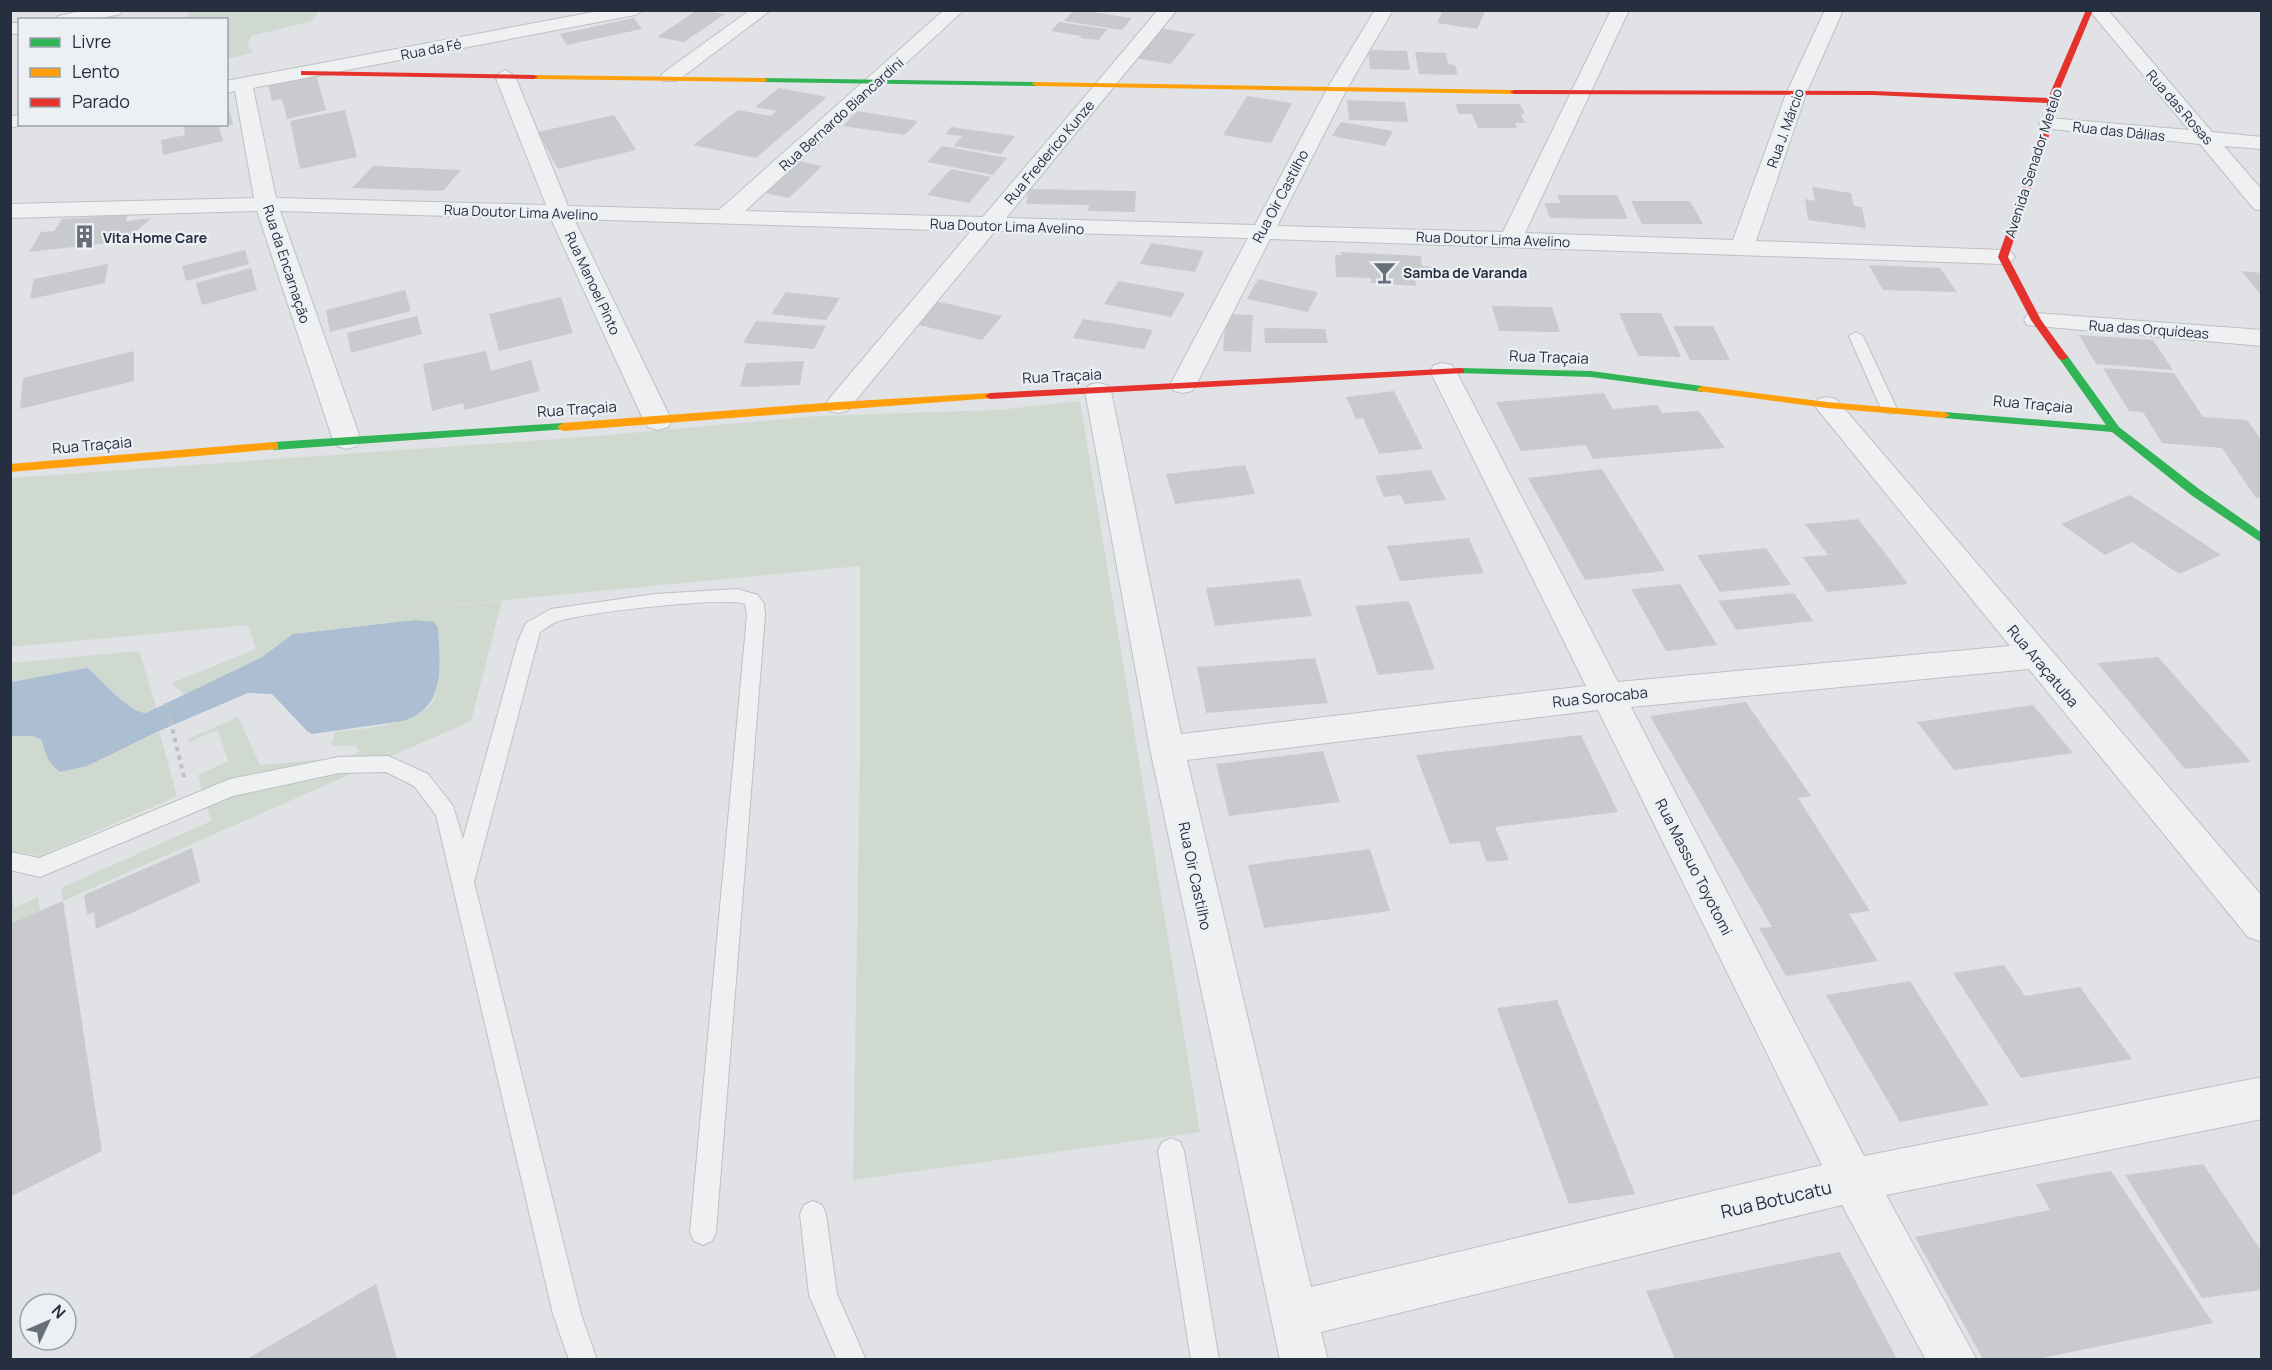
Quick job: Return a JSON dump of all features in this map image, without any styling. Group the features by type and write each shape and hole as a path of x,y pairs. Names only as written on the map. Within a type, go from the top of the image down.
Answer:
{"street":[{"path":"74,18 114,10"},
{"name":"Rua da Fé","path":"235,85 635,10"},
{"path":"670,76 762,10"},
{"name":"Rua Bernardo Biancardini","path":"726,216 880,80 955,10"},
{"name":"Rua Frederico Kunze","path":"838,405 1168,10"},
{"name":"Rua Oir Castilho","path":"1183,385 1338,87 1384,10"},
{"path":"1511,239 1620,10"},
{"name":"Rua J. Márcio","path":"1742,247 1796,94 1834,10"},
{"name":"Avenida Senador Metelo","path":"2090,10 2050,101 2049,124 2003,257 2036,320 2115,429 2195,492 2262,539"},
{"name":"Rua das Rosas","path":"2097,10 2262,204"},
{"path":"304,73 670,76 1580,93 2007,97 2050,101"},
{"name":"Rua Manoel Pinto","path":"505,76 560,213 658,421"},
{"name":"Rua da Encarnação","path":"235,85 266,204 347,440"},
{"name":"Rua das Dálias","path":"2049,124 2208,140 2262,143"},
{"name":"Rua Doutor Lima Avelino","path":"10,211 266,204 726,216 1260,234 1511,239 2003,257"},
{"name":"Rua das Orquídeas","path":"2036,320 2262,338"},
{"name":"Rua Traçaia","path":"10,468 347,440 658,421 838,405 1443,371 1591,374 1827,405 2115,429"},
{"name":"Rua Massuo Toyotomi","path":"1443,371 1853,1180 1953,1359"},
{"name":"Rua Oir Castilho","path":"1098,391 1167,749 1304,1359"},
{"name":"Rua Araçatuba","path":"1827,405 2034,656 2262,925"},
{"name":"Rua Sorocaba","path":"1167,749 1608,696 2034,656"},
{"name":"Rua Botucatu","path":"1293,1315 1853,1180 2262,1098"}],"lane":[{"path":"1856,336 1889,409"},
{"path":"463,881 527,641 539,621 551,616 675,599 737,595 750,598 756,606 756,615 703,1232"},
{"path":"10,861 40,868 230,788 339,765 388,764 420,780 446,812 567,1314 583,1359"},
{"path":"1171,1151 1205,1359"},
{"path":"813,1214 823,1295 852,1359"}],"path":[{"path":"166,703 190,805"}],"shaded area":[{"path":"186,11 319,11 312,21 251,36 247,43 253,53 230,58 228,58 228,18 185,18 190,15"},
{"path":"1080,401 1200,1132 853,1180 860,751 860,566 370,613 502,601 471,721 63,901 61,888 211,821 198,775 228,761 218,730 189,742 188,739 238,717 260,765 350,757 360,751 355,745 331,746 335,732 392,724 420,713 430,705 438,686 440,661 438,628 415,620 299,633 286,639 262,657 184,695 172,683 256,649 248,625 11,647 11,478 597,436 817,416 998,410"},
{"path":"139,651 157,709 149,712 144,713 131,707 88,668 11,682 11,663"},
{"path":"159,731 177,796 40,856 11,851 11,736 34,736 41,739 53,768 60,772 87,766"},
{"path":"11,881 14,908 38,897 40,911 11,924"}],"water":[{"path":"415,620 434,622 438,628 440,657 438,684 427,706 417,715 403,721 312,734 272,694 248,693 159,731 87,766 60,772 50,761 41,739 33,736 11,736 11,682 88,668 124,702 139,712 146,713 262,657 293,634"}],"building":[{"path":"697,10 725,14 684,42 657,37"},
{"path":"1074,10 1132,18 1122,30 1064,21"},
{"path":"1443,10 1486,10 1477,29 1437,23"},
{"path":"634,18 642,29 567,45 560,34"},
{"path":"1059,22 1107,29 1099,40 1080,38 1082,36 1051,31"},
{"path":"1159,28 1195,34 1171,64 1134,58"},
{"path":"1368,50 1407,51 1410,70 1370,69"},
{"path":"1415,52 1446,53 1448,64 1455,65 1458,75 1419,74"},
{"path":"316,74 326,110 287,119 282,99 272,101 268,84"},
{"path":"779,88 827,97 756,158 693,145 738,110 771,116 777,111 755,107"},
{"path":"1247,96 1292,103 1271,143 1223,135"},
{"path":"1347,100 1405,102 1408,122 1349,120"},
{"path":"1455,104 1520,104 1525,114 1521,114 1525,123 1515,123 1517,128 1478,128 1472,114 1459,114"},
{"path":"228,110 233,124 228,125"},
{"path":"345,110 357,157 300,169 290,121"},
{"path":"857,111 918,121 905,135 843,126"},
{"path":"614,115 636,150 558,169 538,132"},
{"path":"1341,122 1393,131 1385,146 1332,136"},
{"path":"183,126 224,126 219,127 223,141 163,155 161,140 185,135"},
{"path":"951,127 1015,136 1001,154 954,146 962,136 945,134"},
{"path":"942,146 1007,158 993,175 927,162"},
{"path":"799,161 822,166 789,198 765,193"},
{"path":"373,166 461,170 443,191 352,188"},
{"path":"951,169 991,177 969,203 927,195"},
{"path":"1812,187 1851,193 1854,206 1862,207 1866,228 1808,220 1805,199 1815,201"},
{"path":"1029,189 1136,191 1135,212 1088,211 1089,205 1026,204"},
{"path":"1557,195 1617,195 1628,219 1550,218 1544,203 1561,203"},
{"path":"1631,201 1690,201 1703,224 1642,224"},
{"name":"Vita Home Care","path":"128,215 126,221 151,218 126,241 29,252 41,232 54,231 62,219"},
{"path":"1151,243 1204,251 1195,272 1140,264"},
{"path":"245,250 249,264 186,281 182,266"},
{"name":"Samba de Varanda","path":"1341,252 1421,256 1422,266 1433,267 1435,279 1415,278 1416,286 1371,283 1371,278 1336,277 1335,255 1341,255"},
{"path":"108,264 105,283 30,299 34,279"},
{"path":"1869,265 1940,268 1957,292 1883,290"},
{"path":"251,268 257,290 202,305 196,283"},
{"path":"2241,271 2262,273 2262,296"},
{"path":"1258,279 1318,292 1308,312 1247,299"},
{"path":"1118,281 1185,293 1171,317 1104,304"},
{"path":"405,290 411,311 330,332 326,310"},
{"path":"786,292 840,298 826,320 771,314"},
{"path":"561,297 573,333 499,351 489,314"},
{"path":"935,301 1002,316 982,340 915,324"},
{"path":"1492,306 1552,307 1560,332 1499,331"},
{"path":"1619,313 1661,313 1681,357 1638,356"},
{"path":"1226,314 1253,315 1251,352 1223,351"},
{"path":"417,316 422,334 351,353 347,333"},
{"path":"1083,319 1153,330 1144,349 1073,338"},
{"path":"756,321 826,326 814,349 743,343"},
{"path":"1673,326 1713,326 1730,360 1690,360"},
{"path":"1264,328 1325,329 1328,343 1265,343"},
{"path":"2079,335 2153,340 2173,370 2096,364"},
{"path":"134,351 134,381 20,409 23,378"},
{"path":"486,351 491,371 531,360 540,391 465,410 463,403 432,411 423,364"},
{"path":"804,361 800,385 740,387 746,363"},
{"path":"2103,368 2174,373 2203,417 2247,420 2262,441 2262,498 2256,498 2222,448 2162,443 2143,412 2129,411"},
{"path":"1394,391 1423,449 1379,454 1363,418 1356,419 1346,397"},
{"path":"1604,393 1613,409 1657,405 1662,413 1699,411 1725,448 1593,459 1586,445 1521,451 1496,402"},
{"path":"1245,465 1255,494 1175,504 1166,474"},
{"path":"1602,469 1665,571 1585,580 1528,478"},
{"path":"1431,470 1446,500 1405,504 1401,495 1384,497 1375,476"},
{"path":"2130,495 2221,555 2179,574 2132,542 2105,555 2061,524"},
{"path":"1858,519 1908,584 1827,592 1803,557 1828,555 1805,524"},
{"path":"1469,538 1484,573 1400,581 1387,546"},
{"path":"1766,548 1791,585 1720,592 1697,555"},
{"path":"1300,579 1312,616 1215,626 1206,588"},
{"path":"1680,584 1717,645 1666,651 1631,589"},
{"path":"1794,593 1813,621 1736,630 1718,601"},
{"path":"1409,601 1435,669 1378,675 1355,606"},
{"path":"2158,657 2251,762 2185,769 2097,663"},
{"path":"1315,658 1328,703 1206,713 1197,667"},
{"path":"1746,702 1811,796 1798,798 1870,911 1849,914 1878,961 1786,976 1759,928 1772,927 1650,716"},
{"path":"2033,705 2073,753 1954,770 1917,722"},
{"path":"1581,735 1618,812 1495,827 1509,860 1487,862 1479,841 1450,844 1416,755"},
{"path":"1323,751 1340,802 1229,816 1216,764"},
{"path":"192,848 200,882 96,929 94,912 87,915 84,895"},
{"path":"1370,849 1390,911 1264,928 1248,865"},
{"path":"63,901 102,1151 10,1197 10,924"},
{"path":"2004,965 2025,996 2080,987 2132,1059 2021,1078 1953,973"},
{"path":"1910,981 1989,1105 1900,1122 1826,995"},
{"path":"1557,1000 1635,1194 1569,1204 1497,1008"},
{"path":"2203,1164 2262,1252 2262,1290 2202,1298 2125,1175"},
{"path":"2111,1171 2213,1323 2037,1359 1983,1359 1915,1237 2050,1210 2036,1184"},
{"path":"1840,1252 1897,1359 1675,1359 1646,1291"},
{"path":"376,1284 397,1359 247,1359"}],"traffic: fast":[{"path":"764,80 1036,84"},
{"path":"2063,357 2115,429 2195,492 2262,539"},
{"path":"1460,371 1591,374 1702,389"},
{"path":"1944,415 2115,429"},
{"path":"274,446 563,427"}],"traffic: slow":[{"path":"534,77 764,80"},
{"path":"1036,84 1514,92"},
{"path":"1702,389 1827,405 1944,415"},
{"path":"563,427 838,405 990,396"},
{"path":"10,468 274,446"}],"traffic: jam":[{"path":"2063,357 2036,320 2003,257 2049,124 2051,101 2090,10"},
{"path":"304,73 534,77"},
{"path":"1514,92 1873,93 2051,101"},
{"path":"990,396 1460,371"}],"place":[{"name":"Vita Home Care","path":"85,237"},
{"name":"Samba de Varanda","path":"1385,272"}]}
